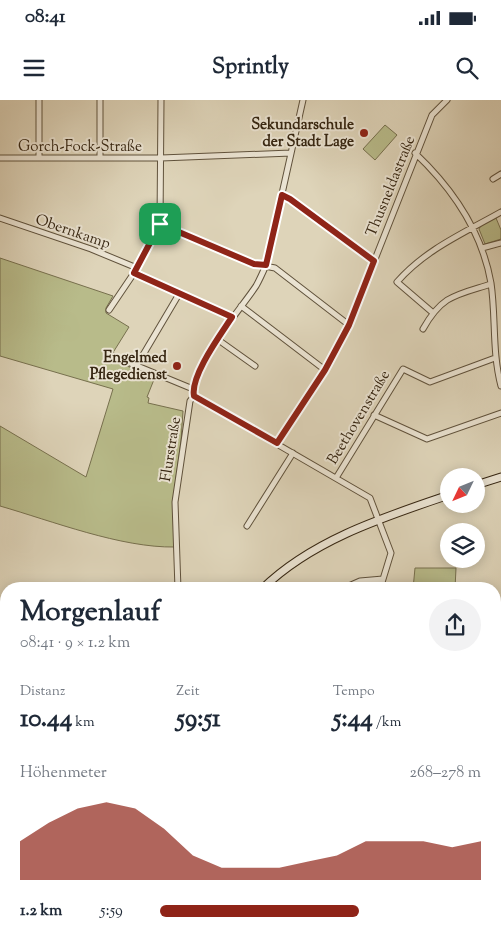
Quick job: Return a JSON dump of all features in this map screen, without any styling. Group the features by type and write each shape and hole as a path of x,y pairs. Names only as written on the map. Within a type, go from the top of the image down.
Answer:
{"street":[{"path":"39,100 39,158"},
{"path":"100,100 100,158"},
{"path":"108,310 134,273 160,224 161,100"},
{"path":"113,356 193,389 217,339 256,285 266,265 303,100"},
{"name":"Thusneldastraße","path":"277,443 325,370 349,325 415,153 432,115 447,100"},
{"path":"415,153 428,165 474,227 482,248 491,284 495,358 501,386"},
{"name":"Gorch-Fock-Straße","path":"0,158 161,158 291,154"},
{"path":"493,179 501,174"},
{"path":"282,195 374,261"},
{"path":"432,312 397,282 431,250 499,213 501,221"},
{"name":"Obernkamp","path":"0,218 91,249 137,268"},
{"path":"160,224 254,264 275,268 349,325"},
{"path":"482,248 501,243"},
{"path":"134,273 232,317"},
{"path":"423,329 432,312 451,297 491,284"},
{"path":"137,365 179,294"},
{"path":"241,306 325,370"},
{"path":"217,339 255,366"},
{"name":"Beethovenstraße","path":"336,478 403,369 430,382 495,358"},
{"name":"Flurstraße","path":"178,582 176,493 190,400 194,396 193,389"},
{"path":"194,396 370,498 391,553 382,582"},
{"path":"374,415 427,439 501,413"},
{"path":"247,526 293,453"},
{"path":"485,482 501,477"},
{"path":"270,582 319,547 378,519 440,497"},
{"path":"358,582 383,579"}],"green space":[{"path":"385,125 397,135 375,160 363,149"},
{"path":"496,218 501,230 501,239 485,244 479,229 481,225"},
{"path":"0,258 113,296 106,308 106,313 129,327 109,359 155,377 147,397 149,398 148,403 183,411 173,500 175,547 132,543 110,538 0,506 0,426 86,477 113,389 0,356"},
{"path":"415,568 456,568 455,582 414,582"}],"place":[{"name":"Sekundarschule der Stadt Lage","path":"364,133"},
{"name":"Engelmed Pflegedienst","path":"177,366"}],"route":[{"path":"282,195 374,261 349,325 325,370 277,443 194,396 193,389 203,365 232,317 134,273 160,224 254,264 266,265 282,195"}]}
